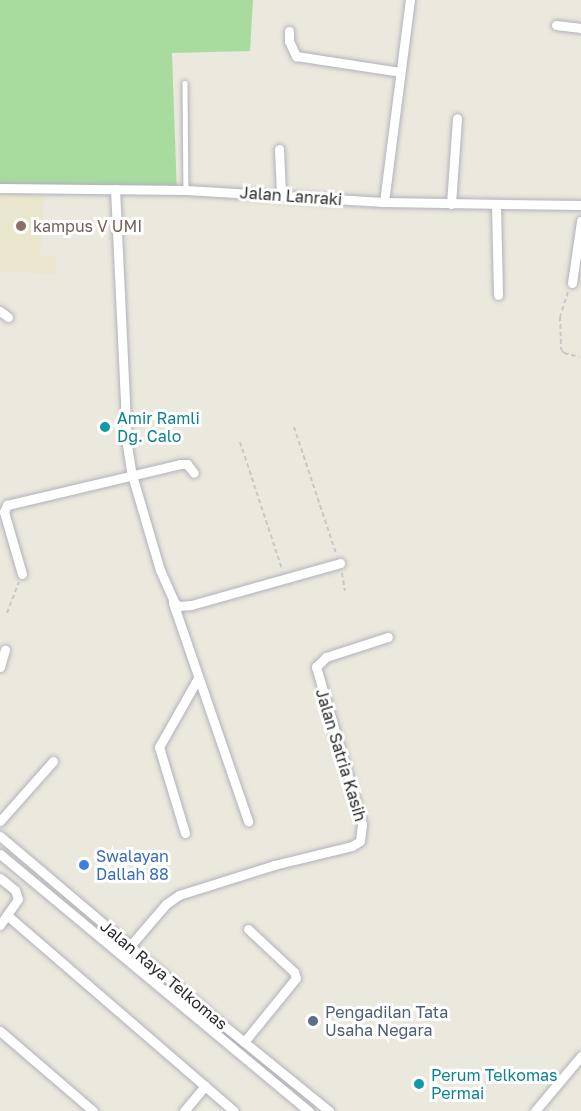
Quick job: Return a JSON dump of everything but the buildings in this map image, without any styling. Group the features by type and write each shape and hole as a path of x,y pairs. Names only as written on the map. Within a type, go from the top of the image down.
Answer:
{"street":[{"path":"384,202 410,0"},
{"path":"556,25 581,28"},
{"path":"289,31 289,40 296,56 400,72"},
{"path":"451,204 457,118"},
{"path":"279,149 281,195"},
{"name":"Jalan Lanraki","path":"0,188 186,190 384,202 581,205"},
{"path":"115,189 123,396 126,445 132,475 160,570 172,597 248,821"},
{"path":"496,205 498,295"},
{"path":"572,284 581,221"},
{"path":"22,574 4,512 7,505 185,464 194,473"},
{"path":"172,597 179,606 184,606 340,563"},
{"name":"Jalan Satria Kasih","path":"130,945 166,904 179,895 274,865 352,846 360,841 362,824 316,667 326,657 387,637"},
{"path":"0,667 5,650"},
{"path":"185,833 159,747 198,678"},
{"path":"0,821 53,761"},
{"name":"Jalan Raya Telkomas","path":"0,836 206,1011 329,1111"},
{"name":"Jalan Raya Telkomas","path":"0,854 93,929 296,1107 309,1111"},
{"path":"0,878 17,894 17,903 0,925"},
{"path":"8,916 234,1111"},
{"path":"93,929 99,921"},
{"path":"244,1042 296,978 294,972 248,929"},
{"path":"198,1020 206,1011"},
{"path":"0,1031 93,1111"},
{"path":"535,1111 581,1056"},
{"path":"184,1111 205,1086"},
{"path":"296,1107 307,1093"}],"lane":[{"path":"185,83 186,190"}],"path":[{"path":"572,284 560,316 561,349 564,353 580,357"},
{"path":"294,427 340,563 345,591"},
{"path":"240,442 285,577"},
{"path":"7,613 15,591"}],"shaded area":[{"name":"kampus V UMI","path":"0,193 44,195 40,256 56,257 55,274 0,271"}],"green space":[{"path":"0,0 253,0 250,51 172,53 177,194 0,189"}],"place":[{"name":"kampus V UMI","path":"21,226"},
{"name":"Amir Ramli Dg. Calo","path":"105,427"},
{"name":"Swalayan Dallah 88","path":"84,865"},
{"name":"Pengadilan Tata Usaha Negara","path":"313,1021"},
{"name":"Perum Telkomas Permai","path":"419,1084"}]}
